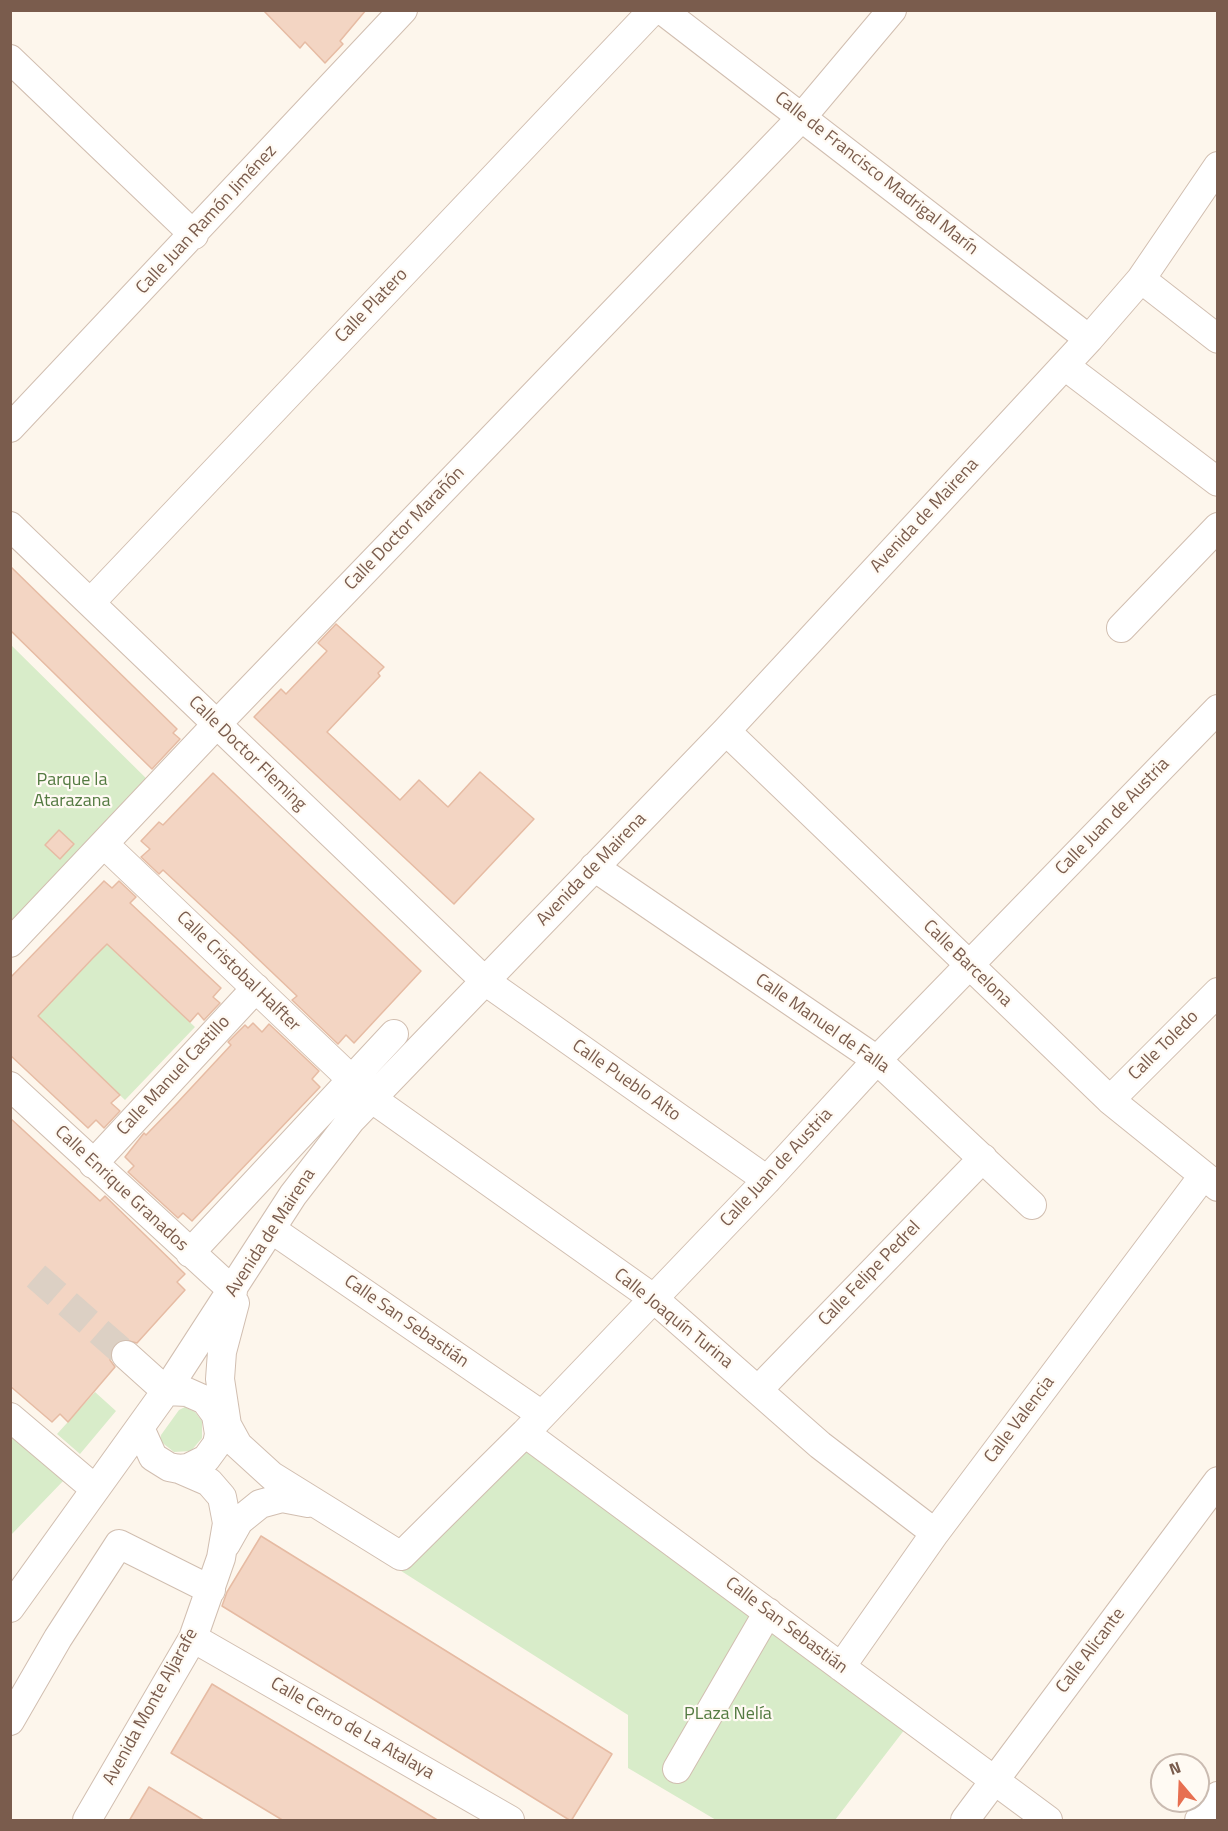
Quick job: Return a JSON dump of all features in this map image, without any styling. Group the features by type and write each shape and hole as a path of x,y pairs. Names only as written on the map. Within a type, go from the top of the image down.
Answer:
{"street":[{"name":"Calle Juan Ramón Jiménez","path":"10,428 194,235 403,10"},
{"name":"Calle Platero","path":"91,602 653,10"},
{"name":"Calle de Francisco Madrigal Marín","path":"662,10 1089,339"},
{"name":"Calle Doctor Marañón","path":"10,943 216,725 802,117 892,10"},
{"path":"10,59 194,235"},
{"name":"Avenida de Mairena","path":"10,1608 166,1391 233,1292 362,1089 485,981 726,731 1065,366 1141,279 1218,166"},
{"path":"1141,279 1218,339"},
{"path":"1065,366 1218,482"},
{"name":"Calle Doctor Fleming","path":"10,525 485,981"},
{"path":"1121,628 1218,527"},
{"name":"Calle Juan de Austria","path":"235,1440 261,1469 401,1556 533,1424 767,1180 877,1060 1218,709"},
{"name":"Calle Barcelona","path":"726,731 1110,1100 1210,1182"},
{"name":"Calle Cristobal Halfter","path":"105,845 362,1089"},
{"name":"Calle Manuel de Falla","path":"594,867 877,1060 1032,1204"},
{"name":"Calle Pueblo Alto","path":"485,981 767,1180"},
{"name":"Calle Manuel Castillo","path":"93,1164 256,988"},
{"name":"Calle Toledo","path":"1110,1100 1218,992"},
{"path":"190,1253 362,1089 394,1034"},
{"name":"Calle Enrique Granados","path":"10,1086 233,1292"},
{"name":"Calle Joaquín Turina","path":"362,1089 653,1298 820,1445 935,1533"},
{"name":"Calle Felipe Pedrel","path":"758,1390 983,1158"},
{"name":"Calle Valencia","path":"841,1667 935,1533 1210,1182"},
{"name":"Calle San Sebastián","path":"271,1229 533,1424 768,1612 1048,1821"},
{"path":"221,1558 242,1508 245,1468 222,1404 222,1352 238,1294 251,1262"},
{"path":"126,1355 166,1391 197,1395 212,1407 235,1440"},
{"path":"178,1468 197,1465 206,1459 217,1444 219,1424 212,1407"},
{"path":"10,1417 95,1489"},
{"path":"140,1428 153,1457 160,1463 178,1468 209,1482 242,1508"},
{"name":"Calle Alicante","path":"965,1821 1218,1481"},
{"path":"209,1482 222,1497 226,1512 226,1536 221,1558"},
{"path":"242,1508 282,1498 300,1499 319,1506"},
{"path":"10,1720 58,1638 119,1544 211,1590"},
{"name":"Avenida Monte Aljarafe","path":"87,1821 193,1638 221,1558"},
{"path":"677,1769 768,1612"},
{"name":"Calle Cerro de La Atalaya","path":"193,1638 468,1810 510,1821"},
{"path":"1199,1821 1218,1796"}],"green space":[{"name":"Parque la Atarazana","path":"11,645 157,789 11,944"},
{"path":"107,944 195,1027 125,1100 37,1017"},
{"path":"95,1392 116,1411 80,1454 57,1434"},
{"path":"185,1407 195,1412 202,1421 202,1438 191,1451 174,1452 160,1441 161,1435 179,1410"},
{"path":"11,1430 65,1479 11,1535"},
{"name":"PLaza Nelía","path":"525,1446 905,1729 835,1820 716,1820 628,1768 628,1715 398,1569"}],"building":[{"path":"263,10 366,10 340,41 343,44 325,63 305,42 300,48"},
{"path":"10,566 177,729 173,733 180,739 152,769 10,630"},
{"path":"336,624 384,667 378,673 380,676 327,732 400,800 419,780 448,807 480,772 534,819 454,904 254,717 281,689 286,694 327,651 318,643"},
{"path":"213,773 421,971 354,1043 346,1035 338,1044 292,1000 297,996 235,937 163,870 159,874 141,857 150,849 141,841 159,822 163,825"},
{"path":"59,830 74,844 60,859 45,845"},
{"path":"104,881 112,888 119,881 136,897 130,903 221,988 213,997 220,1003 204,1020 198,1013 190,1022 107,944 93,958 38,1016 120,1095 111,1103 120,1111 104,1128 96,1120 88,1128 10,1055 10,978"},
{"path":"253,1023 262,1032 269,1024 319,1071 312,1079 320,1087 192,1221 183,1213 178,1218 128,1172 134,1166 125,1157 144,1133 146,1135 231,1045 228,1042 245,1025 248,1028"},
{"path":"10,1118 100,1201 105,1196 185,1274 177,1282 185,1290 137,1343 121,1339 113,1344 110,1360 115,1367 68,1422 60,1414 52,1422 10,1386"},
{"path":"261,1536 612,1754 571,1821 222,1606 227,1592"},
{"path":"212,1684 439,1821 284,1821 171,1753"},
{"path":"149,1787 205,1821 129,1821"}],"tunnel":[{"path":"36,1276 126,1355"}]}
